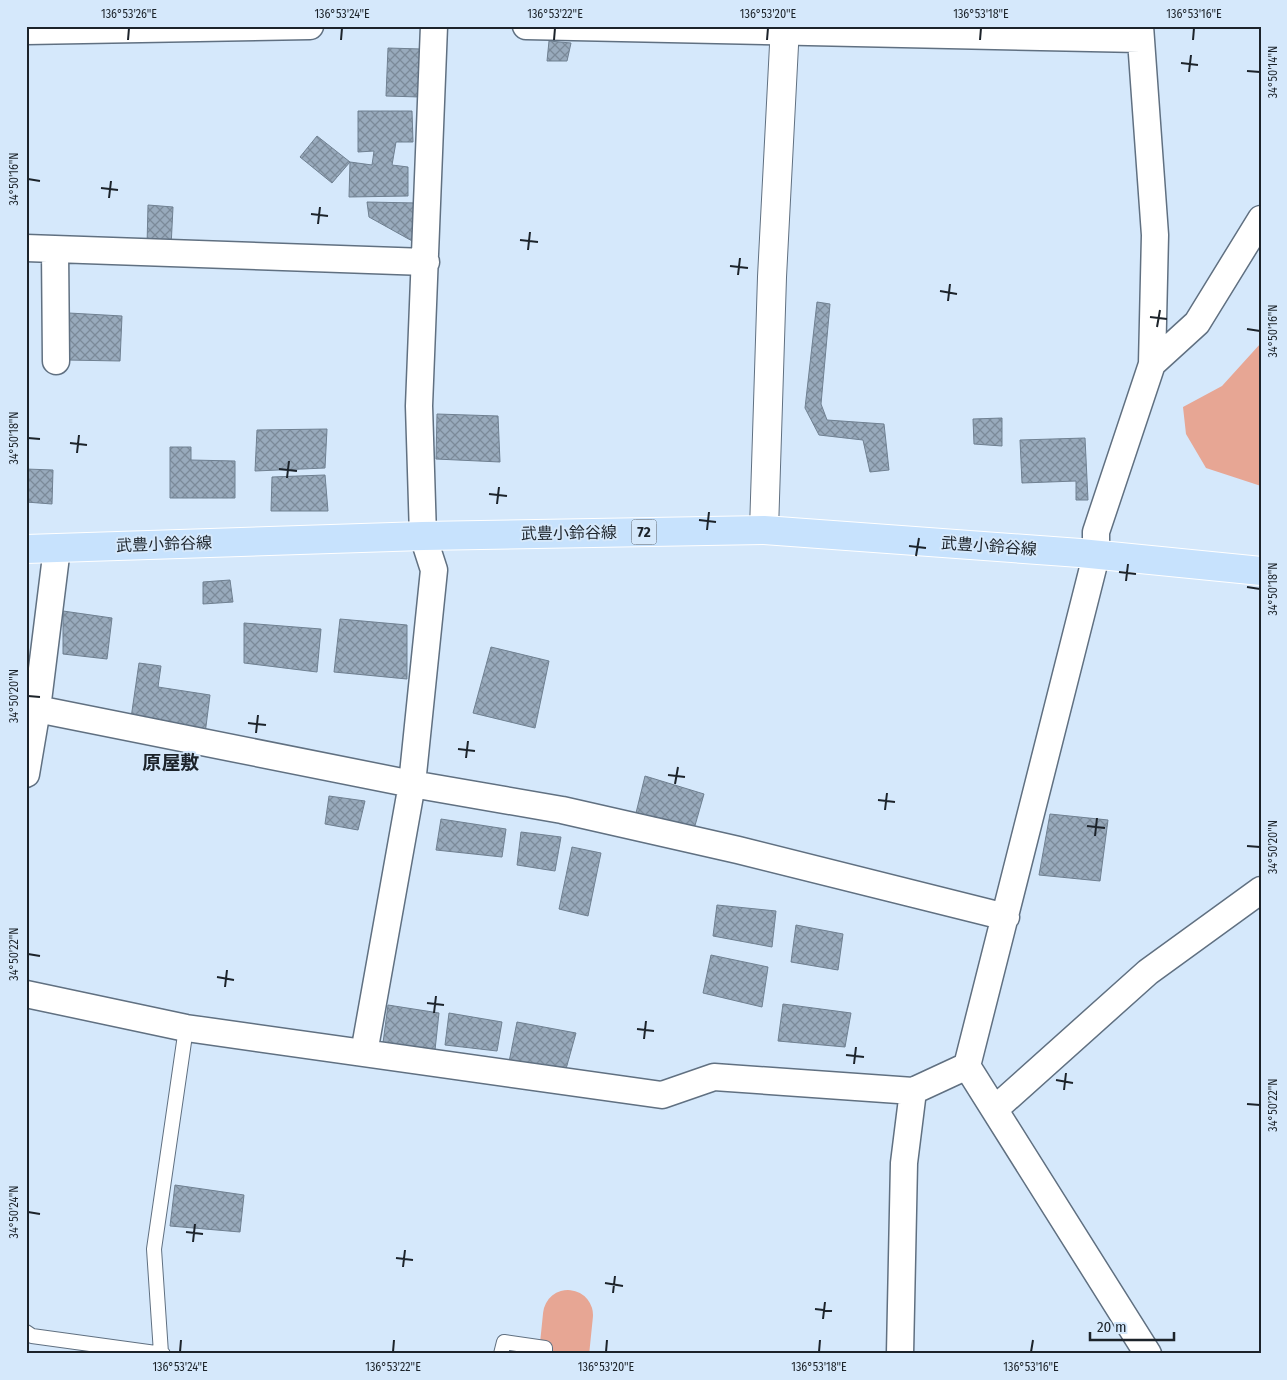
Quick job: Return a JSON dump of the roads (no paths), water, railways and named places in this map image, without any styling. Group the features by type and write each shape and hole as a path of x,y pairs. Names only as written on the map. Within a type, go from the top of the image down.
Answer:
{"main road":[{"name":"武豊小鈴谷線","path":"26,549 423,536 764,530 942,542 1261,571"}],"street":[{"path":"26,31 310,26"},
{"path":"364,1053 412,784 434,570 423,536 419,406 434,26"},
{"path":"526,26 1140,33 1155,235 1152,364 1096,532 1096,556 967,1066 1148,1354"},
{"path":"764,530 772,277 785,29"},
{"path":"1152,364 1197,323 1261,219"},
{"path":"26,248 426,262"},
{"path":"55,249 56,360"},
{"path":"26,774 37,709 57,548"},
{"path":"37,709 412,784 572,812 738,850 1006,917"},
{"path":"995,1109 1148,972 1261,890"},
{"path":"26,994 186,1028 662,1095 714,1077 913,1092 967,1066"},
{"path":"900,1354 904,1163 913,1092"}],"lane":[{"path":"26,1332 32,1336 162,1354 154,1249 186,1028"},
{"path":"501,1354 504,1342 545,1348 545,1354"}],"waterway":[{"path":"564,1354 568,1315"}],"district":[{"name":"原屋敷","path":"171,762"}]}
